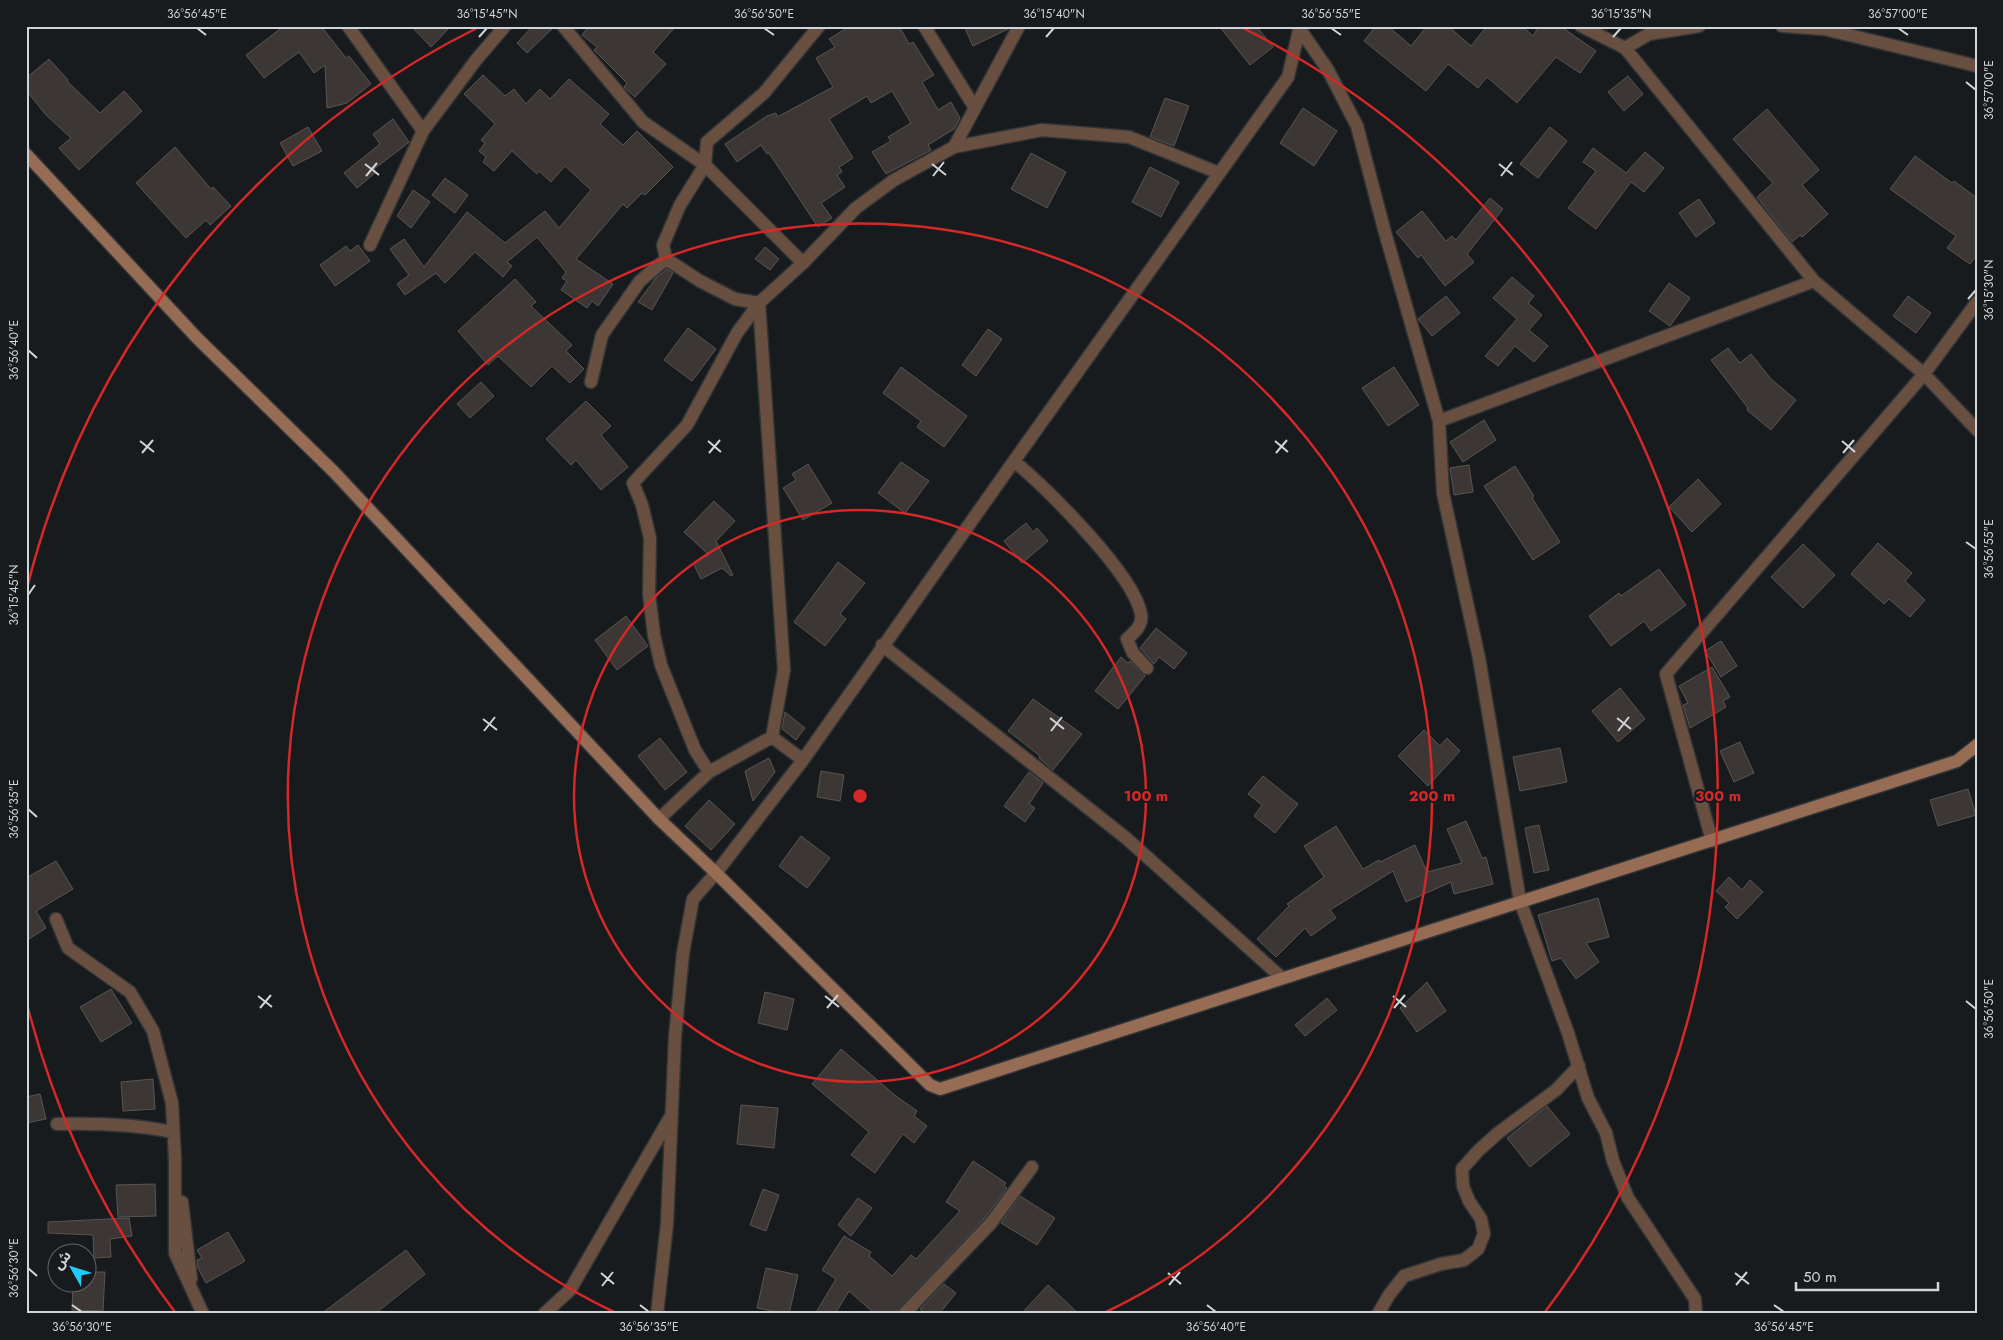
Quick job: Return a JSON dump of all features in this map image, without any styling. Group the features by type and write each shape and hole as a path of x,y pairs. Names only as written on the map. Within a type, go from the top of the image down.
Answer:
{"street":[{"path":"348,26 423,131"},
{"path":"370,246 423,131 476,60 506,26"},
{"path":"563,26 643,122 705,165 803,263"},
{"path":"759,303 734,299 700,281 666,259 663,245 680,205 705,165 707,142 764,93 819,26"},
{"path":"924,26 975,108"},
{"path":"954,147 1018,26"},
{"path":"1581,26 1625,48 1814,281 1924,374 1977,430"},
{"path":"1625,48 1649,34 1699,26"},
{"path":"1782,26 1824,29 1977,66"},
{"path":"657,1314 667,1224 675,1037 683,952 693,899 716,873 803,760 882,645 1288,77 1300,27"},
{"path":"1300,27 1328,70 1357,126 1384,229 1439,421 1443,493 1479,658 1520,901 1579,1066 1588,1098 1606,1133 1613,1161 1628,1198 1696,1299 1696,1314"},
{"path":"709,772 695,750 661,665 654,635 649,594 650,538 633,483 687,425 737,332 759,303 803,263 856,208 894,180 954,147 1042,130 1129,137 1219,173"},
{"path":"26,154 197,338 334,472 659,819 930,1085 940,1089 1957,761 1977,744"},
{"path":"591,382 602,335 640,281 666,259"},
{"path":"1439,421 1814,281"},
{"path":"1712,841 1666,674 1924,374 1977,302"},
{"path":"759,303 784,670 772,738"},
{"path":"1014,461 1040,484 1099,548 1134,593 1141,615 1139,627 1127,639 1133,653 1147,668"},
{"path":"882,645 1126,838 1282,978"},
{"path":"659,819 709,772 772,738"},
{"path":"772,738 803,760"},
{"path":"56,919 68,948 130,992 153,1031 172,1103 175,1253 203,1314"},
{"path":"1378,1314 1389,1295 1404,1276 1440,1264 1464,1260 1478,1249 1484,1234 1480,1219 1469,1201 1463,1186 1462,1169 1498,1133 1556,1090 1579,1066"},
{"path":"544,1314 570,1290 673,1112"},
{"path":"58,1124 107,1123 144,1126 173,1132"},
{"path":"904,1314 991,1223 1032,1167"}],"building":[{"path":"284,26 321,26 346,58 349,56 371,84 347,103 327,108 325,65 314,73 299,52 264,78 246,55"},
{"path":"411,26 451,26 431,47"},
{"path":"533,26 555,26 527,53 517,43"},
{"path":"589,26 676,26 653,52 666,64 635,97 624,87 627,83 594,50 597,47 582,35"},
{"path":"850,26 899,26 909,44 913,42 934,75 922,82 938,110 951,102 960,118 954,129 928,145 931,150 886,174 872,152 891,141 888,137 911,123 892,91 871,103 867,96 829,119 853,158 839,167 842,172 837,175 845,187 821,203 832,218 818,227 769,153 767,154 761,145 737,162 725,144 767,116 776,113 777,117 833,87 816,58 835,47 829,39"},
{"path":"964,26 1010,26 1008,29 973,46"},
{"path":"1219,26 1256,26 1273,47 1250,65"},
{"path":"1376,26 1388,26 1411,46 1427,26 1448,26 1471,46 1487,26 1522,26 1533,36 1539,26 1560,26 1596,51 1580,73 1556,57 1517,103 1487,77 1478,88 1448,64 1426,91 1364,41"},
{"path":"49,59 67,81 100,113 124,91 142,111 79,170 59,148 71,138 46,115 26,90 26,78"},
{"path":"483,75 505,96 514,89 526,104 540,89 550,99 569,79 609,114 600,124 623,145 637,131 673,167 645,195 642,193 627,208 623,204 576,259 613,284 598,306 592,301 587,308 561,290 567,281 562,278 566,272 537,237 507,262 512,266 503,277 475,252 445,283 436,273 405,295 397,284 409,275 390,249 404,239 424,267 467,212 505,243 545,211 559,228 591,190 565,166 551,182 539,171 537,174 512,151 494,171 483,162 486,157 479,151 485,143 481,140 495,124 464,94"},
{"path":"1628,76 1643,94 1624,111 1608,92"},
{"path":"1165,98 1189,106 1174,146 1150,137"},
{"path":"1303,108 1337,131 1314,166 1280,143"},
{"path":"1767,109 1819,170 1802,185 1828,214 1802,237 1800,235 1792,242 1757,197 1773,183 1733,139"},
{"path":"393,119 409,142 374,169 376,172 357,188 344,173 380,144 373,134"},
{"path":"308,127 322,151 293,166 280,143"},
{"path":"1550,127 1567,141 1538,178 1520,164"},
{"path":"175,147 211,189 213,187 231,206 210,225 206,220 186,238 136,183"},
{"path":"1593,148 1626,173 1645,152 1664,168 1644,192 1631,182 1596,229 1568,208 1596,171 1583,162"},
{"path":"1031,153 1066,172 1047,208 1011,189"},
{"path":"1915,156 1952,183 1954,181 1977,198 1977,255 1970,264 1947,248 1956,236 1890,189"},
{"path":"1150,167 1179,182 1161,217 1132,202"},
{"path":"445,178 468,195 455,213 432,195"},
{"path":"413,190 430,202 411,228 397,216"},
{"path":"1490,198 1503,209 1467,254 1474,262 1445,286 1421,255 1418,258 1396,232 1422,211 1446,241 1452,236 1456,240"},
{"path":"1699,199 1715,223 1696,237 1679,213"},
{"path":"358,245 370,261 335,286 320,265 346,246 350,251"},
{"path":"765,247 779,259 770,270 755,259"},
{"path":"667,269 673,273 652,310 638,302 656,278"},
{"path":"1512,277 1534,296 1528,303 1542,315 1529,330 1548,346 1534,362 1515,346 1498,366 1485,356 1517,319 1493,298"},
{"path":"515,279 536,302 531,306 572,345 566,351 584,369 570,383 552,366 531,387 498,356 488,365 458,331"},
{"path":"1669,283 1690,298 1670,326 1649,311"},
{"path":"1446,296 1460,313 1432,336 1418,319"},
{"path":"1908,296 1931,313 1916,333 1893,316"},
{"path":"688,328 716,349 692,381 664,360"},
{"path":"988,329 1002,339 976,376 962,365"},
{"path":"1728,348 1740,363 1751,354 1771,379 1796,400 1771,430 1747,410 1748,408 1711,360"},
{"path":"901,367 967,416 944,447 917,427 921,421 883,393"},
{"path":"1394,367 1419,405 1388,426 1362,388"},
{"path":"481,382 494,396 470,418 457,404"},
{"path":"586,401 611,426 601,435 628,467 601,490 576,460 571,465 546,439"},
{"path":"1484,420 1496,440 1463,462 1450,442"},
{"path":"901,462 929,481 905,513 878,493"},
{"path":"808,464 832,503 803,520 783,488 796,480 792,474"},
{"path":"1469,465 1473,492 1454,495 1450,468"},
{"path":"1515,466 1534,496 1532,498 1560,542 1533,560 1484,486"},
{"path":"1698,479 1721,504 1692,532 1669,507"},
{"path":"714,501 735,521 716,541 733,575 731,576 722,568 701,579 693,563 709,555 684,532"},
{"path":"1026,523 1033,532 1037,528 1048,541 1022,563 1004,541"},
{"path":"1878,543 1912,573 1905,581 1925,600 1910,617 1889,599 1884,604 1851,574"},
{"path":"1803,544 1835,575 1803,608 1771,577"},
{"path":"838,562 865,583 840,614 846,619 825,646 794,622"},
{"path":"1659,569 1686,605 1651,631 1644,621 1611,646 1589,616 1619,593 1621,596"},
{"path":"626,616 648,646 617,670 595,640"},
{"path":"1156,628 1187,653 1174,669 1159,657 1154,664 1140,648"},
{"path":"1721,641 1737,666 1721,677 1705,651"},
{"path":"1121,657 1128,663 1130,661 1145,676 1118,709 1095,691"},
{"path":"1712,667 1730,697 1723,701 1726,707 1690,728 1683,705 1688,703 1679,686"},
{"path":"1620,688 1645,719 1618,742 1592,711"},
{"path":"1033,699 1082,734 1053,770 1039,758 1040,756 1008,731"},
{"path":"785,712 805,728 796,740 782,729"},
{"path":"1424,730 1440,746 1447,738 1460,751 1428,786 1398,756"},
{"path":"660,738 687,772 665,790 638,756"},
{"path":"1740,742 1754,773 1734,782 1720,751"},
{"path":"1560,748 1567,782 1520,791 1513,757"},
{"path":"769,758 775,772 753,801 745,771"},
{"path":"821,771 844,775 840,801 817,797"},
{"path":"1029,772 1043,783 1029,804 1035,808 1025,822 1004,806"},
{"path":"1263,776 1298,804 1275,833 1254,816 1262,805 1248,794"},
{"path":"1968,789 1976,815 1938,826 1930,800"},
{"path":"709,800 735,824 711,850 685,826"},
{"path":"1466,821 1482,858 1486,857 1493,884 1454,894 1451,882 1406,902 1393,871 1330,910 1336,918 1311,936 1305,928 1276,957 1257,939 1289,906 1287,904 1324,877 1304,846 1336,826 1363,869 1415,845 1427,872 1462,863 1447,829"},
{"path":"1539,825 1549,870 1534,873 1525,828"},
{"path":"801,836 830,858 807,888 779,866"},
{"path":"56,861 73,889 36,911 46,928 26,941 26,878"},
{"path":"1729,877 1742,890 1750,880 1763,892 1737,919 1725,907 1729,903 1716,891"},
{"path":"1598,898 1609,937 1586,943 1599,962 1576,979 1561,958 1552,961 1538,915"},
{"path":"1427,982 1446,1011 1417,1032 1400,1008"},
{"path":"111,989 132,1023 101,1042 80,1007"},
{"path":"765,992 794,999 787,1030 758,1023"},
{"path":"1327,998 1337,1010 1305,1036 1295,1025"},
{"path":"841,1049 896,1096 917,1111 914,1116 927,1126 914,1143 903,1134 875,1173 851,1155 869,1132 812,1084"},
{"path":"153,1079 155,1109 123,1111 121,1082"},
{"path":"40,1094 46,1119 26,1123 26,1097"},
{"path":"741,1105 778,1108 774,1148 737,1144"},
{"path":"1547,1106 1570,1134 1530,1167 1507,1138"},
{"path":"973,1161 1006,1183 1004,1186 1007,1188 985,1218 894,1314 875,1314 849,1291 835,1314 815,1314 836,1279 822,1270 844,1236 871,1252 869,1256 892,1276 911,1255 916,1259 960,1211 946,1202"},
{"path":"155,1184 156,1216 118,1217 116,1185"},
{"path":"763,1189 779,1195 766,1231 750,1225"},
{"path":"1020,1196 1055,1218 1037,1245 1001,1223"},
{"path":"858,1198 872,1208 851,1236 838,1225"},
{"path":"129,1218 132,1236 110,1239 111,1257 98,1258 98,1242 93,1242 93,1235 48,1233 48,1222"},
{"path":"228,1232 245,1261 206,1283 198,1268 197,1260 202,1258 197,1250"},
{"path":"406,1250 425,1274 381,1309 374,1314 321,1314"},
{"path":"766,1268 798,1275 789,1314 757,1308"},
{"path":"98,1272 105,1272 103,1311 72,1310 73,1292 98,1292"},
{"path":"944,1284 956,1293 939,1314 926,1314 920,1309"},
{"path":"1048,1285 1079,1314 1021,1314"}]}
